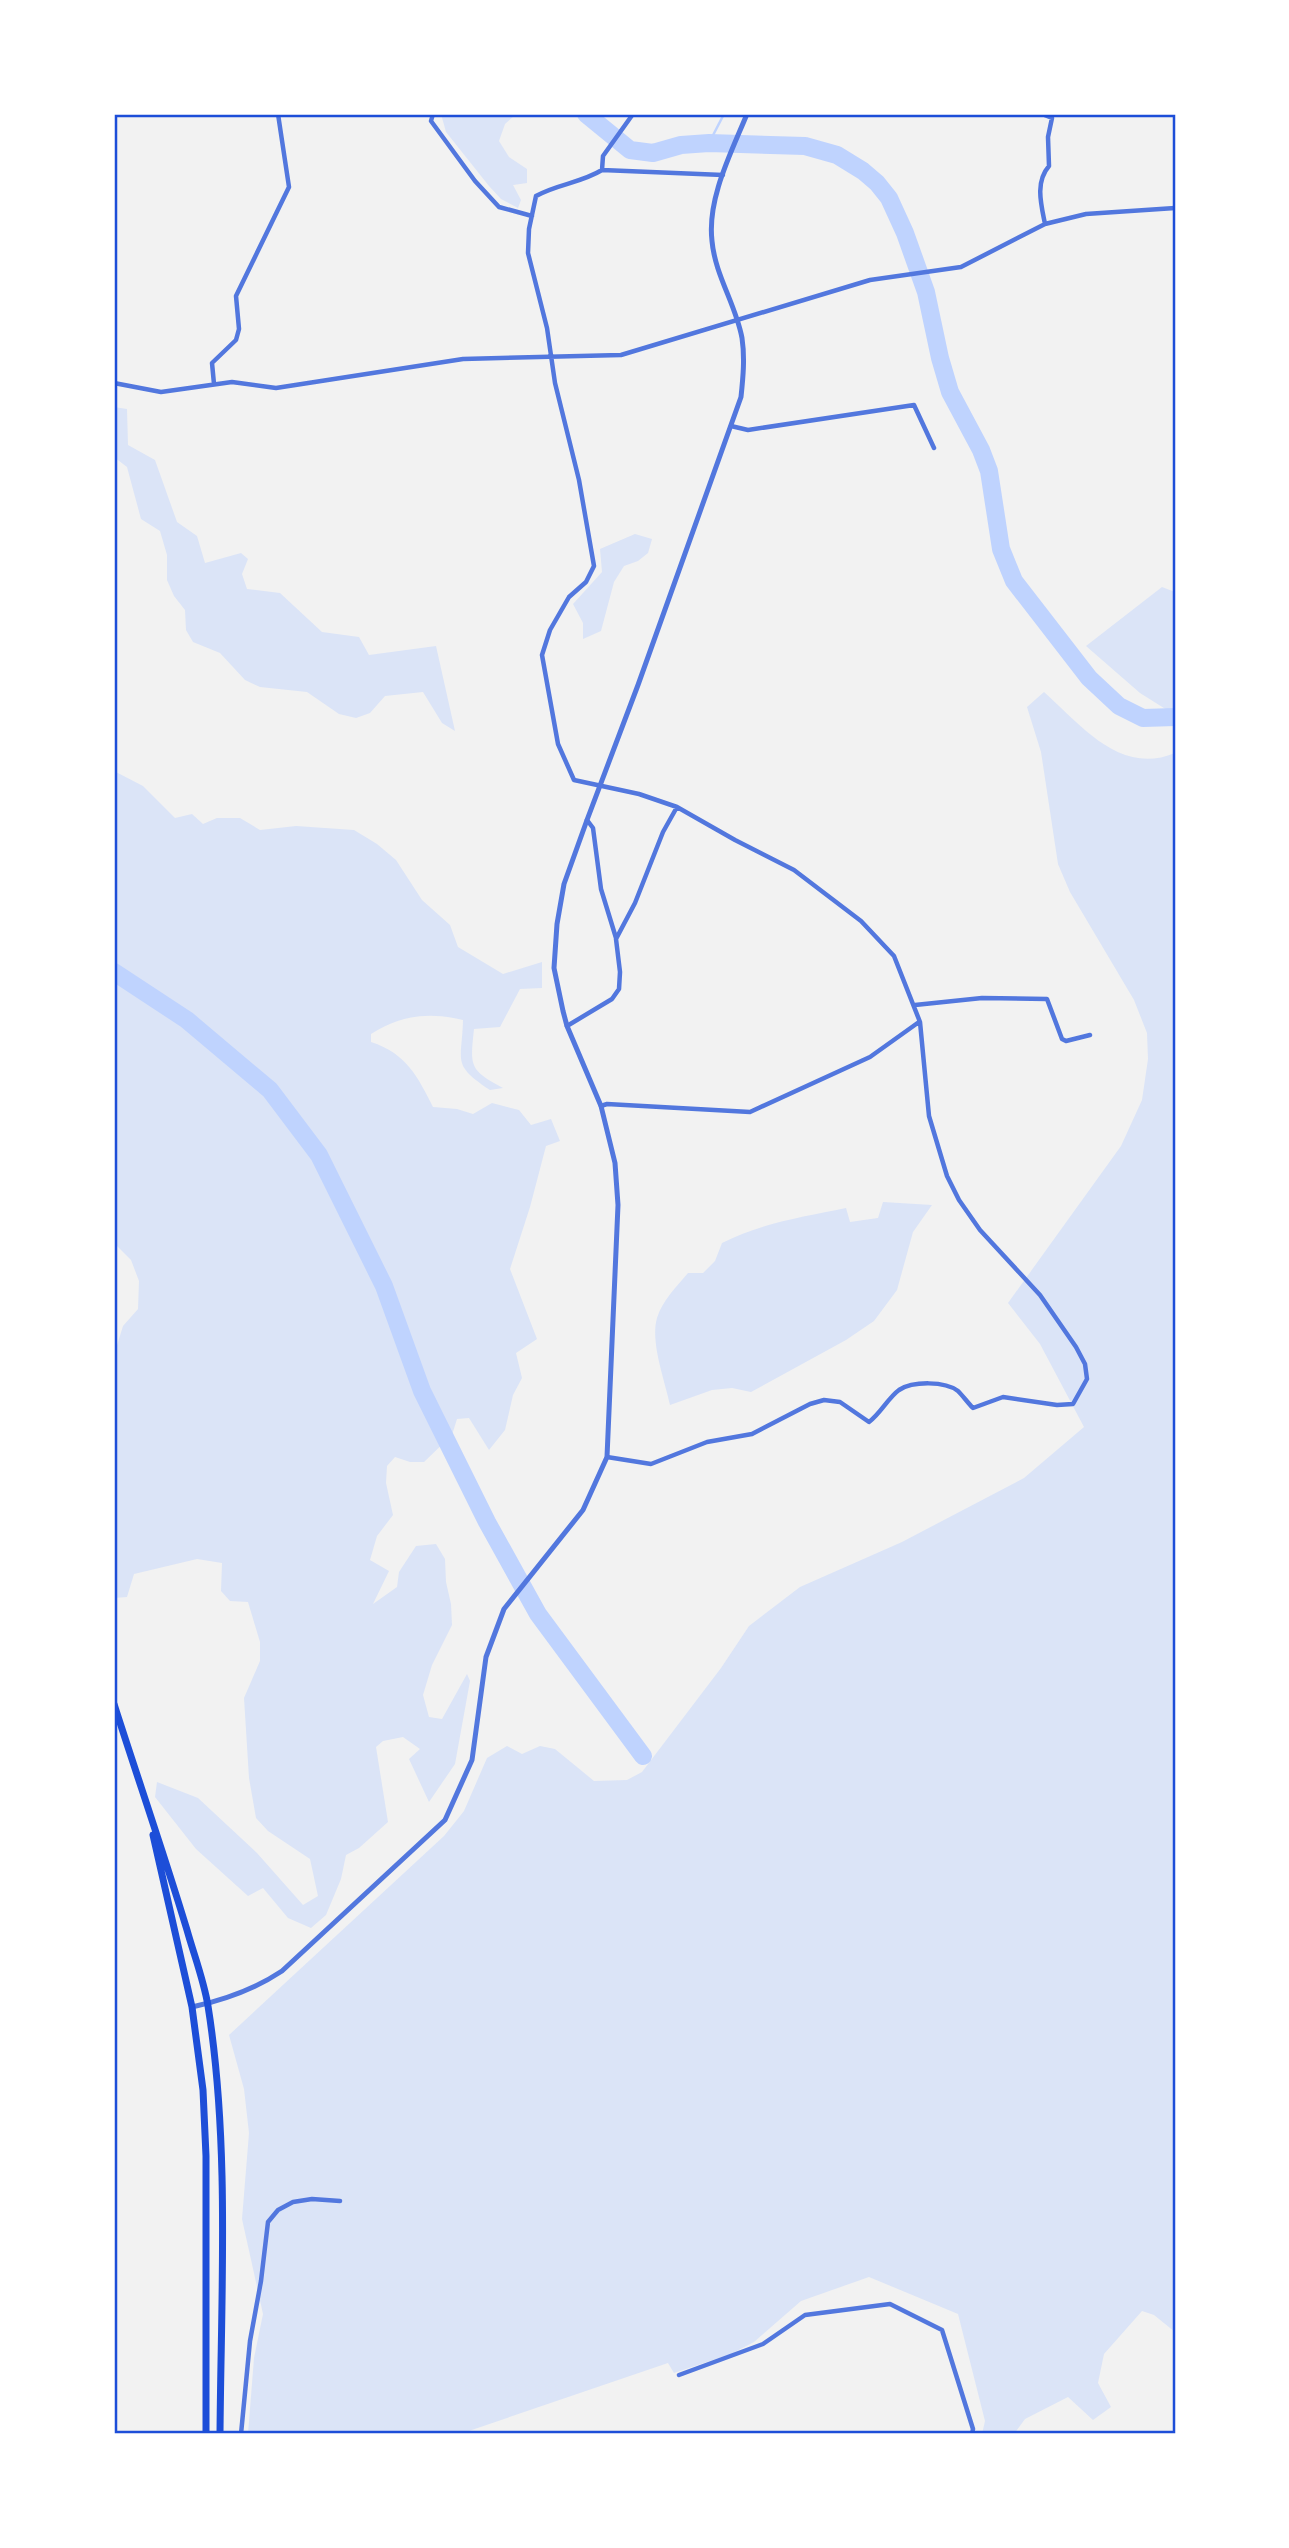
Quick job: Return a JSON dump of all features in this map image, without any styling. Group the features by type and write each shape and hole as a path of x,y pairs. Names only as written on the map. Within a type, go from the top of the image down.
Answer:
{"main road":[{"path":"114,1704 145,1802 164,1851 208,2004 219,2090 222,2234 220,2434"},
{"path":"145,1802 192,2007 203,2090 206,2434"}],"street":[{"path":"214,384 212,363 236,340 239,330 236,296 289,187 278,114"},
{"path":"433,114 431,121 475,181 499,207 532,216"},
{"path":"1042,114 1052,118 1048,137 1049,166 1041,184 1040,202 1045,224"},
{"path":"602,170 603,156 631,115"},
{"path":"192,2007 208,2004 265,1982 282,1970 445,1820 472,1760 486,1657 504,1609 583,1510 607,1457 618,1205 615,1163 601,1106 567,1026 554,968 557,924 564,884 741,397 744,365 741,337 712,242 712,211 746,115"},
{"path":"607,1457 651,1464 707,1442 752,1434 810,1404 824,1400 840,1402 869,1422 879,1415 897,1391 907,1386 947,1386 957,1391 973,1408 1003,1397 1073,1405 1087,1379 1085,1364 1076,1347 1040,1295 980,1230 959,1200 947,1176 929,1116 920,1022 894,956 861,921 794,870 677,807 574,780 558,744 542,655 556,619 569,597 586,582 594,566 579,480 550,357 547,328 528,253 529,229 536,196 549,188 590,178 602,170 724,173"},
{"path":"114,383 161,392 232,382 276,388 463,359 621,355 859,284 961,267 1045,224 1086,215 1175,208"},
{"path":"731,426 748,430 914,405 934,448"},
{"path":"616,939 635,903 663,832 677,807"},
{"path":"567,1026 612,999 619,989 616,939 601,889 593,828 587,820"},
{"path":"914,1005 982,998 1048,999 1062,1039 1066,1041 1090,1035"},
{"path":"601,1106 607,1104 750,1112 870,1057 920,1022"},
{"path":"241,2434 250,2341 268,2222 278,2210 293,2202 312,2199 340,2201"},
{"path":"679,2375 763,2344 805,2315 890,2304 943,2330 973,2429 972,2434"}],"shaded area":[{"path":"441,114 516,114 505,124 499,141 509,157 527,169 527,183 513,185 521,200 518,208 501,199 489,186 446,132"},
{"path":"114,407 127,409 128,445 155,460 177,522 197,536 205,563 241,553 248,559 242,574 247,589 280,593 322,632 359,637 369,655 436,646 455,731 442,723 423,692 385,696 370,713 356,718 339,714 307,692 260,687 245,680 220,653 193,642 186,630 185,610 174,596 167,580 167,555 160,531 141,519 127,467 114,457"},
{"path":"635,534 652,539 648,553 638,561 624,566 614,582 601,631 583,639 583,623 573,604 602,572 600,549"},
{"path":"1162,587 1175,592 1175,715 1140,693 1086,646"},
{"path":"1044,692 1087,732 1119,753 1137,758 1155,758 1175,753 1175,2332 1154,2315 1142,2311 1104,2354 1098,2383 1111,2407 1093,2420 1068,2397 1025,2419 1014,2434 982,2434 985,2421 958,2314 869,2277 801,2301 754,2342 731,2354 674,2373 668,2363 460,2434 248,2434 254,2358 263,2314 242,2219 249,2133 244,2089 229,2035 444,1836 464,1811 487,1758 507,1746 522,1754 540,1746 555,1749 594,1781 627,1780 642,1772 721,1668 749,1626 800,1587 902,1542 1024,1478 1084,1427 1040,1344 1008,1303 1121,1146 1142,1100 1148,1059 1147,1033 1134,1000 1070,892 1058,864 1041,752 1027,707"},
{"path":"114,771 143,786 175,818 192,814 203,824 217,818 240,818 260,830 296,826 354,830 396,860 422,900 450,925 458,947 503,974 542,962 542,988 520,989 500,1027 474,1029 474,1066 503,1088 490,1090 464,1068 461,1054 463,1020 438,1016 416,1017 393,1023 371,1034 371,1042 394,1053 410,1067 433,1107 457,1109 473,1114 492,1103 519,1110 531,1125 551,1119 560,1141 546,1146 510,1269 537,1339 516,1353 522,1378 513,1395 505,1430 489,1450 469,1418 457,1419 452,1435 424,1462 410,1462 395,1457 387,1466 386,1483 393,1515 377,1536 370,1560 389,1571 373,1604 397,1587 399,1572 416,1546 436,1544 445,1559 452,1625 432,1665 423,1695 429,1717 442,1719 467,1674 470,1681 455,1764 429,1802 409,1759 420,1749 403,1737 383,1741 376,1747 388,1822 359,1848 346,1855 341,1879 326,1915 311,1928 288,1918 263,1888 248,1896 196,1849 155,1797 157,1782 198,1798 257,1853 303,1905 318,1896 310,1859 268,1831 256,1818 249,1778 244,1698 260,1661 260,1642 248,1602 230,1601 221,1591 222,1563 197,1559 134,1574 127,1597 114,1598 114,1355 123,1326 138,1309 139,1281 131,1260 114,1243"},
{"path":"883,1202 932,1205 913,1232 897,1290 874,1321 846,1340 751,1392 732,1388 712,1390 670,1405 659,1362 655,1328 662,1306 688,1273 703,1273 715,1261 722,1243 752,1230 846,1208 850,1222 878,1218"}],"waterway":[{"path":"586,114 630,150 653,153 681,145 709,143 805,146 837,155 877,183 889,198 905,233 926,292 950,392 981,450 989,471 1001,549 1014,581 1089,678 1119,706 1143,718 1175,717"},
{"path":"709,143 724,114"},
{"path":"114,972 187,1020 270,1090 319,1155 384,1286 422,1391 487,1522 538,1614 643,1756"}]}
